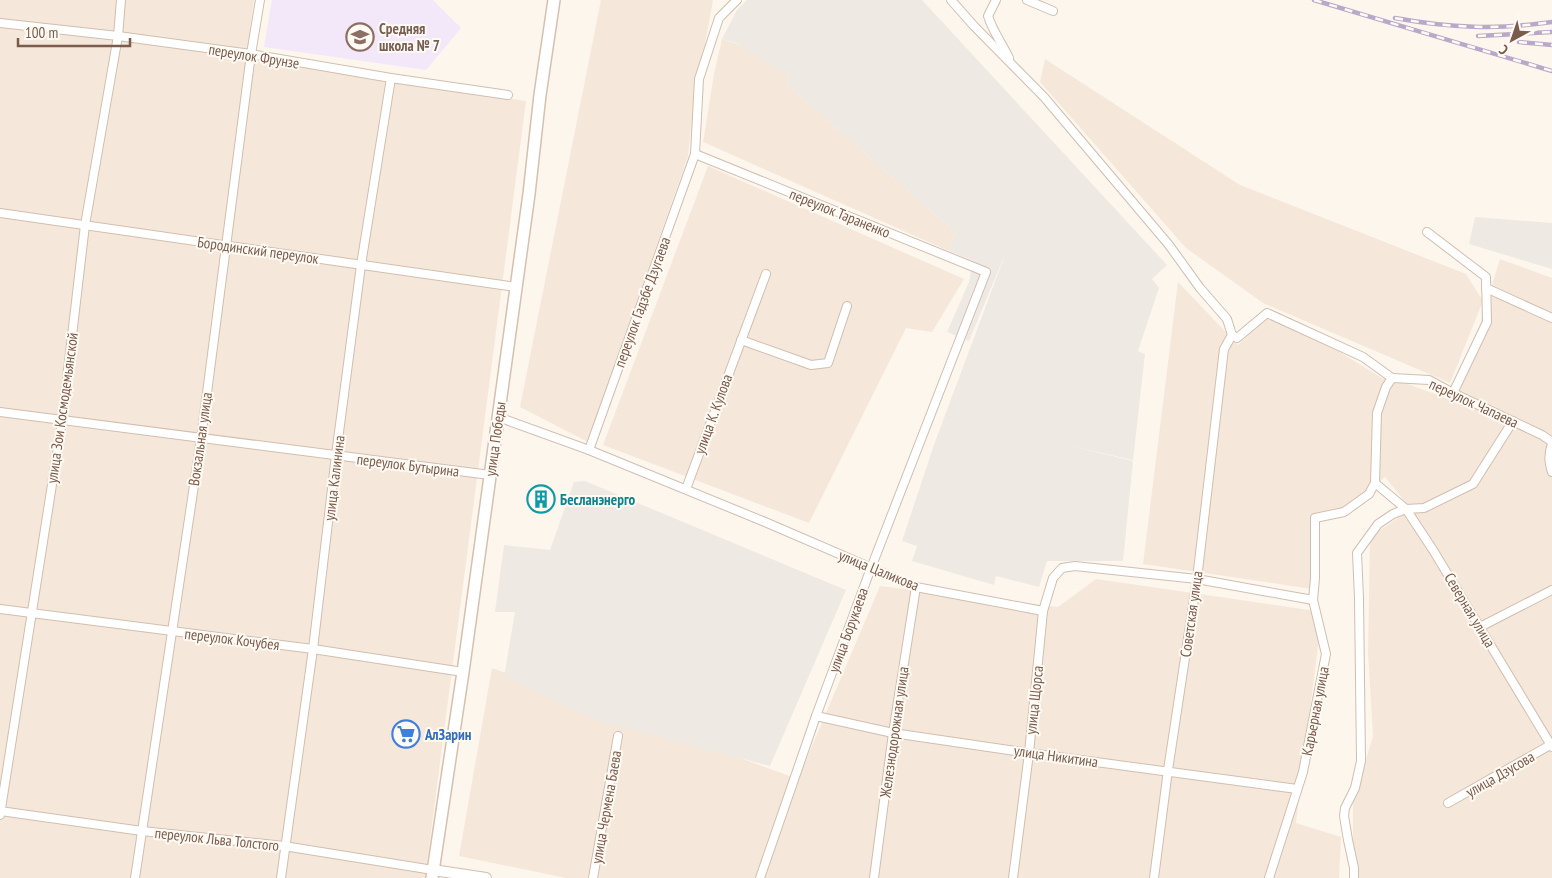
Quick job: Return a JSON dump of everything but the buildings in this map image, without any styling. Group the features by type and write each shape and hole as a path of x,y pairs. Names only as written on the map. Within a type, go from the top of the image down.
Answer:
{"main road":[{"name":"улица Победы","path":"433,874 530,194 540,95 554,0"}],"street":[{"name":"улица Зои Космодемьянской","path":"0,812 62,421 85,225 118,36 121,0"},
{"name":"Вокзальная улица","path":"135,878 201,439 251,54 260,0"},
{"name":"переулок Гадзбе Дзугаева","path":"589,450 695,154 699,80 719,18 737,0"},
{"path":"951,0 1044,97 1169,245 1200,288 1227,319 1232,335 1237,338 1267,314 1363,358 1392,378 1386,387 1377,413 1375,483"},
{"path":"996,0 988,16 993,31 1002,43 1012,65"},
{"path":"1027,0 1053,11"},
{"name":"переулок Фрунзе","path":"0,23 118,36 251,54 391,78 508,95"},
{"name":"улица Калинина","path":"280,878 313,649 336,455 362,265 391,78"},
{"name":"переулок Тараненко","path":"695,154 986,272"},
{"name":"Бородинский переулок","path":"0,213 516,287"},
{"path":"1427,232 1486,277 1487,322 1453,393"},
{"name":"улица Борукаева","path":"760,878 816,716 871,568 986,272"},
{"name":"улица К. Кулова","path":"686,489 766,274"},
{"path":"1486,288 1552,318"},
{"path":"741,340 811,365 828,363 848,306"},
{"name":"Советская улица","path":"1154,878 1168,770 1197,579 1224,349 1232,335"},
{"name":"переулок Чапаева","path":"1392,378 1429,380 1542,435 1552,443"},
{"name":"переулок Бутырина","path":"0,412 490,475"},
{"name":"улица Цаликова","path":"498,417 589,450 686,489 916,587 1043,611"},
{"path":"1354,878 1354,868 1344,816 1355,788 1361,762 1357,554 1378,524 1393,514 1406,509 1424,508 1473,484 1514,421"},
{"path":"1552,443 1549,462 1552,472"},
{"name":"Северная улица","path":"1375,483 1406,509 1434,550 1552,745"},
{"name":"Карьерная улица","path":"1269,878 1303,772 1326,654 1312,600 1315,578 1315,518 1344,512 1369,494 1375,483"},
{"path":"1043,611 1053,578 1062,568 1075,566 1197,579 1312,600"},
{"name":"Железнодорожная улица","path":"874,878 916,587"},
{"path":"1480,627 1552,590"},
{"name":"переулок Кочубея","path":"0,609 313,649 463,672"},
{"name":"улица Щорса","path":"1013,878 1029,753 1043,611"},
{"name":"улица Никитина","path":"816,716 894,733 1298,789"},
{"name":"улица Чермена Баева","path":"593,878 618,736"},
{"name":"улица Дзусова","path":"1448,803 1552,745"},
{"name":"переулок Льва Толстого","path":"0,812 142,831 284,846 433,874"},
{"path":"433,874 486,878"}],"shaded area":[{"path":"0,0 254,0 246,58 526,101 425,878 0,878"},
{"name":"Средняя школа № 7","path":"272,0 433,0 461,28 426,70 264,47"},
{"path":"601,0 713,0 693,110 688,156 588,442 520,407"},
{"path":"747,0 922,0 1167,265 1152,279 1159,288 1138,351 1145,354 1133,460 1066,445 1133,461 1123,561 1047,561 1039,587 996,576 994,585 912,561 917,546 902,541 935,442 1006,252 969,341 947,332 969,282 973,261 949,251 955,232 786,84 789,77 736,43 722,39 737,10"},
{"path":"722,39 740,45 789,77 786,84 955,232 949,251 703,142 714,74"},
{"path":"1045,59 1240,185 1466,274 1483,301 1450,383 1263,303 1186,248 1040,82"},
{"path":"708,166 964,279 932,332 906,328 809,523 603,445"},
{"path":"1475,217 1552,223 1552,269 1469,244"},
{"path":"1500,259 1552,278 1552,878 1354,878 1353,803 1373,736 1368,653 1370,537 1411,509 1385,477 1358,501 1316,519 1312,589 1143,564 1178,282 1238,345 1267,317 1338,351 1382,378 1408,384 1456,402"},
{"path":"585,481 846,590 770,766 599,721 504,677 515,612 495,612 504,545 550,550 574,482"},
{"path":"1096,579 1309,610 1322,614 1296,823 1341,837 1339,878 566,878 459,856 492,668 798,779 880,586 1058,607"}],"railway":[{"path":"1314,0 1552,71"},
{"path":"1395,18 1474,27 1532,25 1552,22"},
{"path":"1478,36 1552,32"},
{"path":"1519,42 1552,45"}],"place":[{"name":"Средняя школа № 7","path":"360,37"},
{"name":"Бесланэнерго","path":"541,499"},
{"name":"АлЗарин","path":"406,734"}]}
